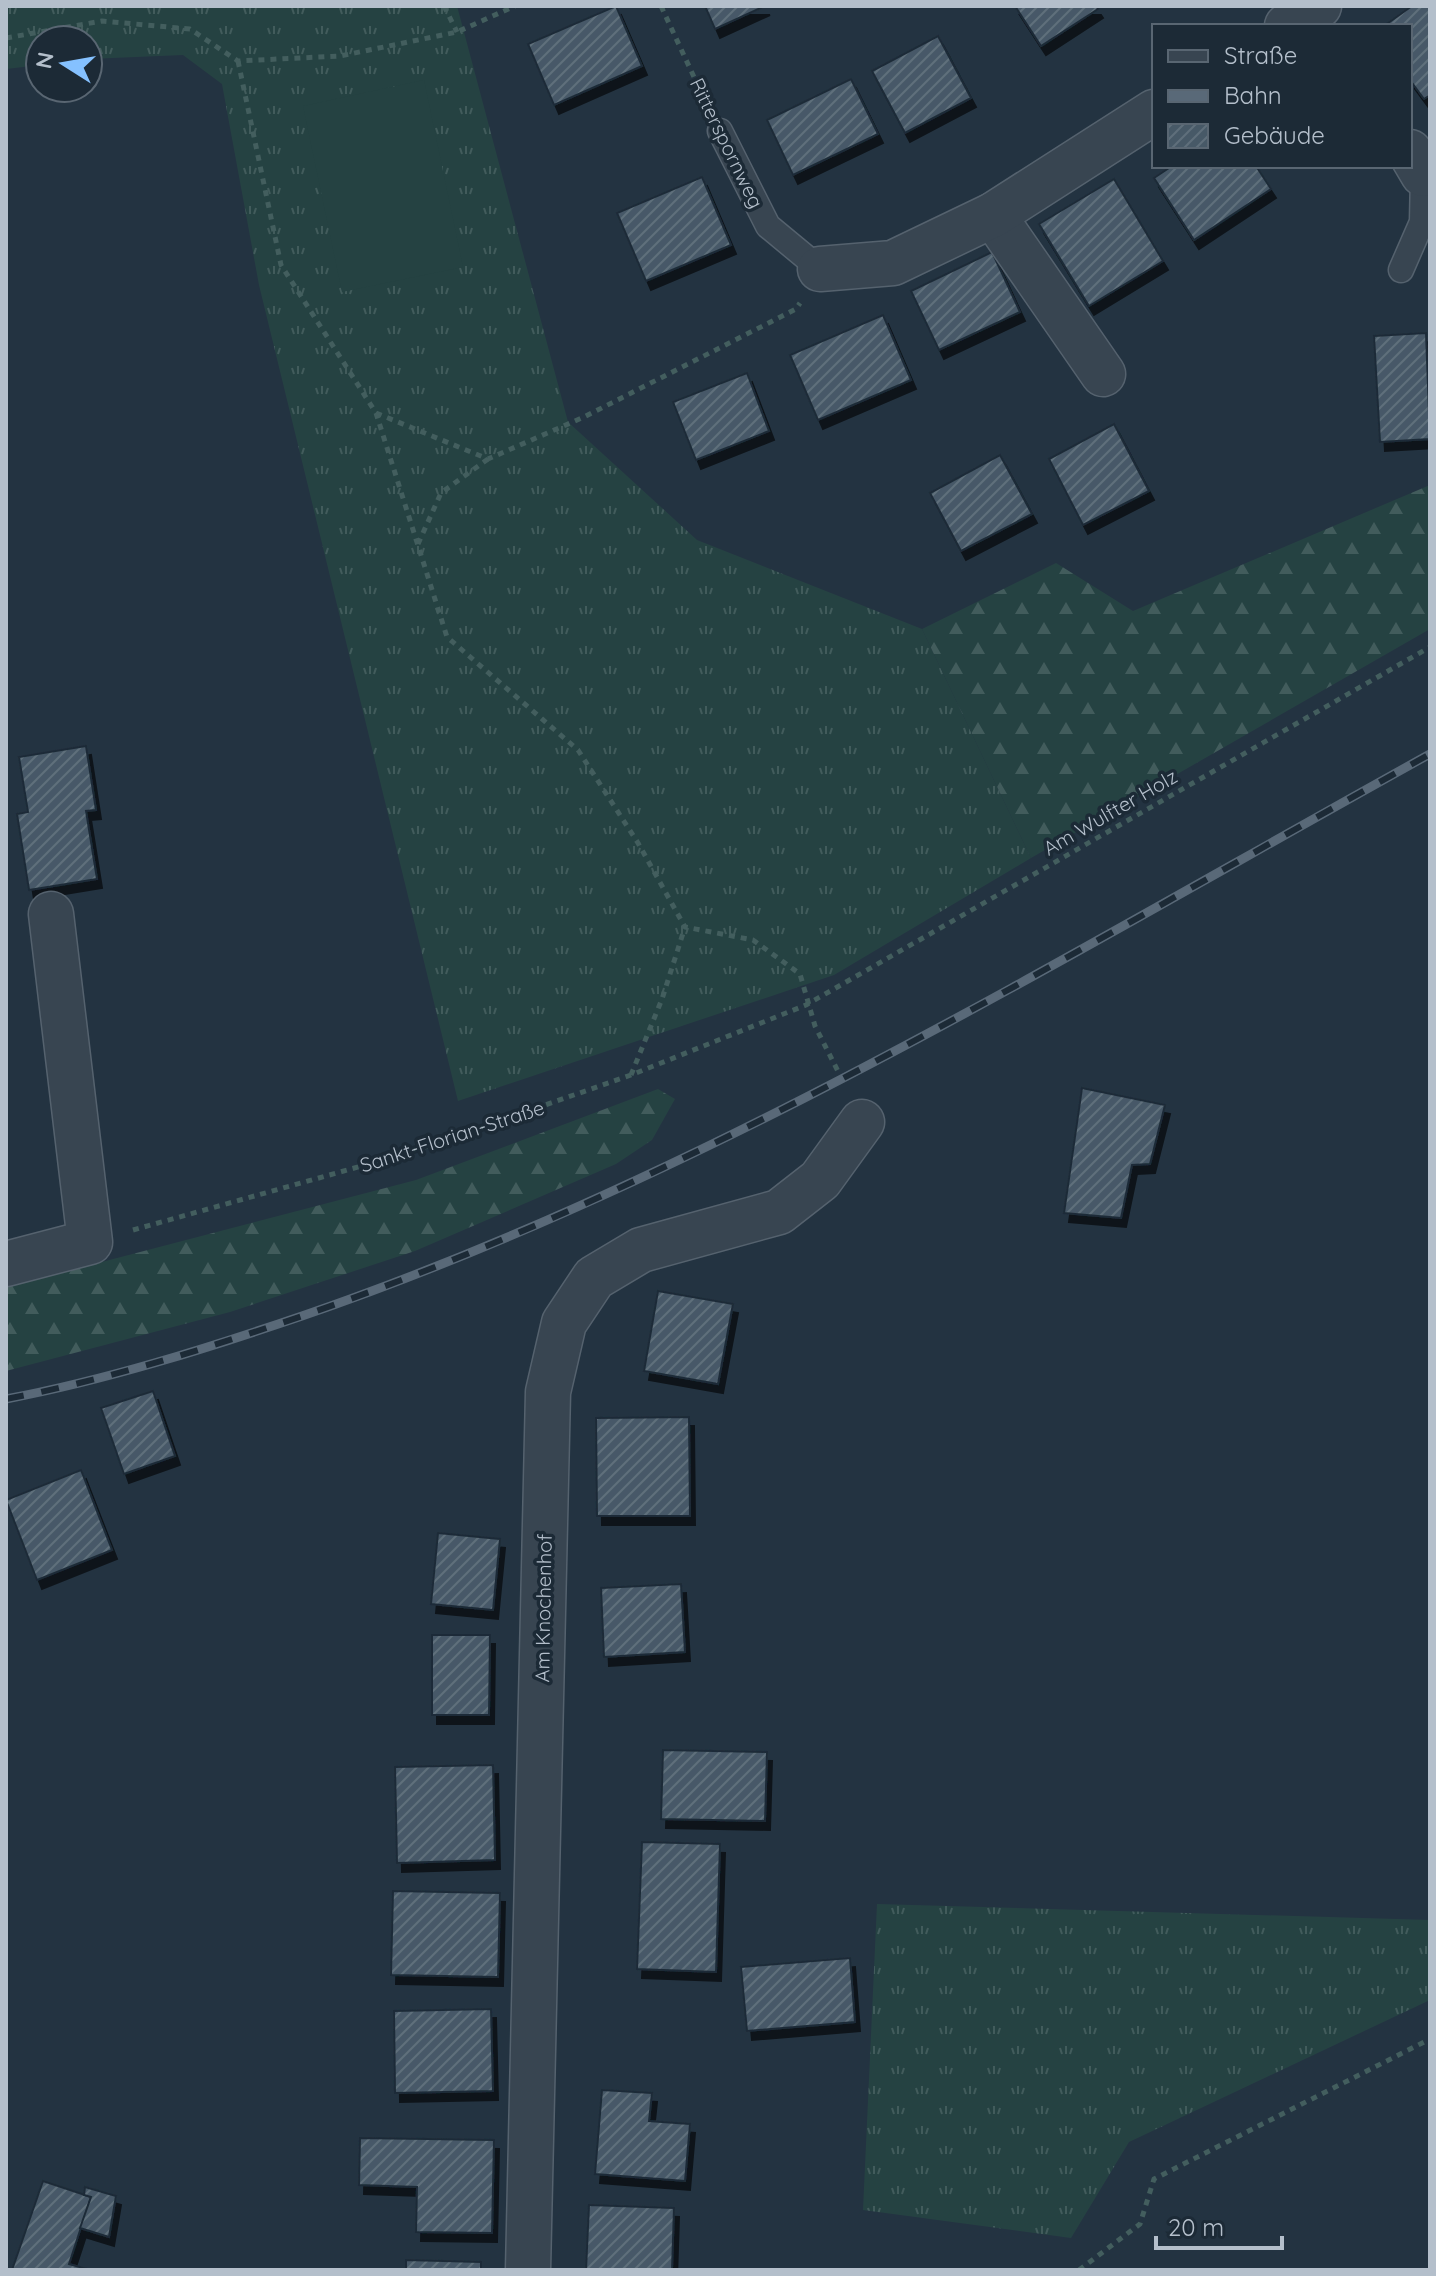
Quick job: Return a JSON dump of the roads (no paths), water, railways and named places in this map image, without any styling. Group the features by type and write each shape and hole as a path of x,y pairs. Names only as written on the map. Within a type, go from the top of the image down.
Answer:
{"street":[{"path":"1290,24 1321,6 1334,24"},
{"path":"820,269 893,263 993,215 1152,113"},
{"path":"993,215 1103,374"},
{"path":"6,1264 90,1242 51,914"},
{"name":"Am Knochenhof","path":"528,2270 548,1392 564,1323 594,1278 641,1250 779,1212 820,1180 862,1122"}],"lane":[{"name":"Ritterspornweg","path":"720,131 768,226 820,269"},
{"path":"1401,270 1422,222 1421,165"}],"railway":[{"path":"6,1399 155,1363 302,1316 450,1261 595,1199 737,1132 878,1060 1430,754"}]}
